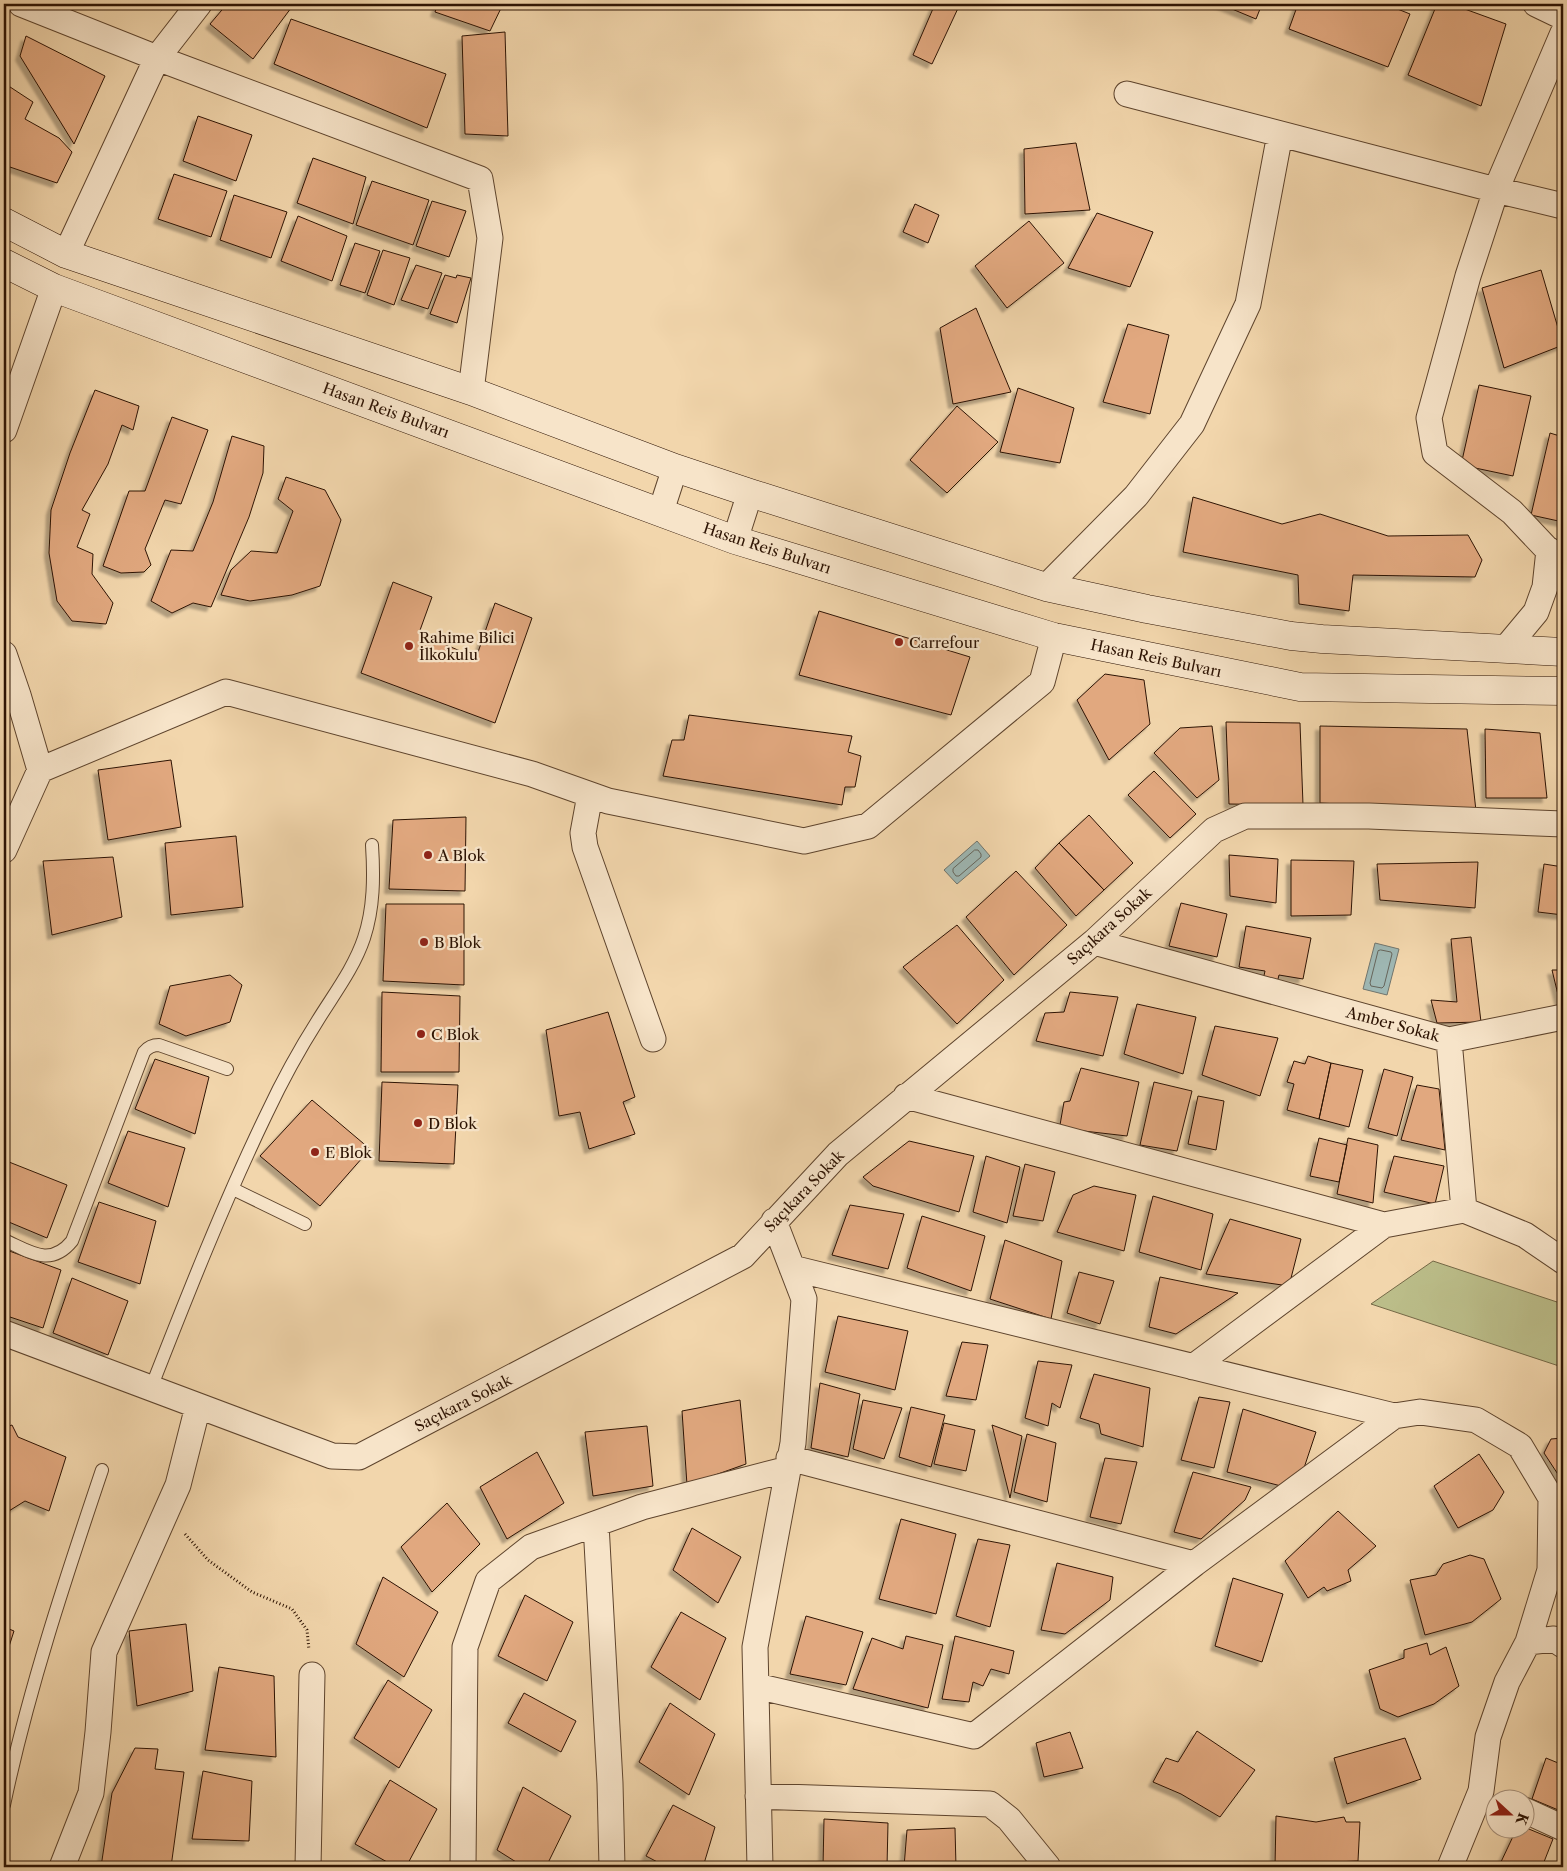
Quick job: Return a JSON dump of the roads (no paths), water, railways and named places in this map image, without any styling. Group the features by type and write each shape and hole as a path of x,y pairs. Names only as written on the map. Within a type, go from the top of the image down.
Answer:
{"main road":[{"path":"4,222 66,254 470,391 675,468 1046,586 1147,609 1291,636 1563,652"},
{"name":"Hasan Reis Bulvarı","path":"4,263 54,288 661,511 735,540 1054,637 1300,687 1563,691"}],"street":[{"path":"20,4 157,58 480,179 490,238 470,391"},
{"path":"66,254 157,58 199,4"},
{"path":"1536,4 1563,17"},
{"path":"1506,648 1536,612 1556,558 1512,512 1435,453 1429,418 1468,276 1496,190 1563,33"},
{"path":"1127,94 1563,206"},
{"path":"1046,586 1136,496 1192,424 1248,304 1280,134"},
{"path":"4,430 54,288"},
{"path":"661,511 675,468"},
{"path":"735,540 750,493"},
{"path":"4,850 40,770 226,692 532,774 608,801 804,841 868,826 1042,682 1054,637"},
{"path":"4,654 11,697 40,770"},
{"path":"590,794 583,833 585,847 653,1040"},
{"name":"Saçıkara Sokak","path":"4,1333 332,1456 359,1457 743,1256 838,1154 1094,942 1214,830 1245,816 1369,816 1563,824"},
{"name":"Amber Sokak","path":"1094,942 1449,1040 1464,1210"},
{"path":"1449,1040 1563,1018"},
{"path":"906,1096 1384,1225 1464,1210 1525,1235 1563,1261"},
{"path":"760,1867 755,1647 793,1443 804,1299 774,1221"},
{"path":"1193,1367 1384,1225"},
{"path":"792,1268 1394,1416 1420,1412 1476,1420 1520,1446 1551,1498 1550,1570 1528,1642 1506,1682 1488,1737 1490,1788"},
{"path":"62,1867 91,1793 104,1652 178,1485 198,1406"},
{"path":"756,1686 974,1736 1194,1564 1394,1416"},
{"path":"463,1867 465,1647 488,1581 531,1547 642,1507 789,1464 1194,1564"},
{"path":"596,1524 610,1783 612,1867"},
{"path":"1528,1642 1554,1639 1563,1645"},
{"path":"308,1867 312,1675"},
{"path":"758,1796 990,1804 1009,1819 1048,1867"},
{"path":"1450,1867 1484,1806"},
{"path":"1534,1815 1563,1828"}],"lane":[{"path":"151,1388 233,1189 267,1113 286,1074 349,972 359,951 368,924 372,896 374,870 372,845"},
{"path":"4,1240 42,1257 60,1252 72,1241 147,1048 159,1045 227,1068"},
{"path":"233,1189 305,1224"},
{"path":"4,1805 15,1752 58,1601 102,1470"}],"water":[{"path":"977,841 990,856 957,884 944,870"},
{"path":"1375,943 1399,949 1387,995 1363,989"}],"place":[{"name":"Carrefour","path":"899,642"},
{"name":"Rahime Bilici İlkokulu","path":"409,646"},
{"name":"A Blok","path":"428,855"},
{"name":"B Blok","path":"424,942"},
{"name":"C Blok","path":"421,1034"},
{"name":"D Blok","path":"418,1123"},
{"name":"E Blok","path":"315,1152"}]}
